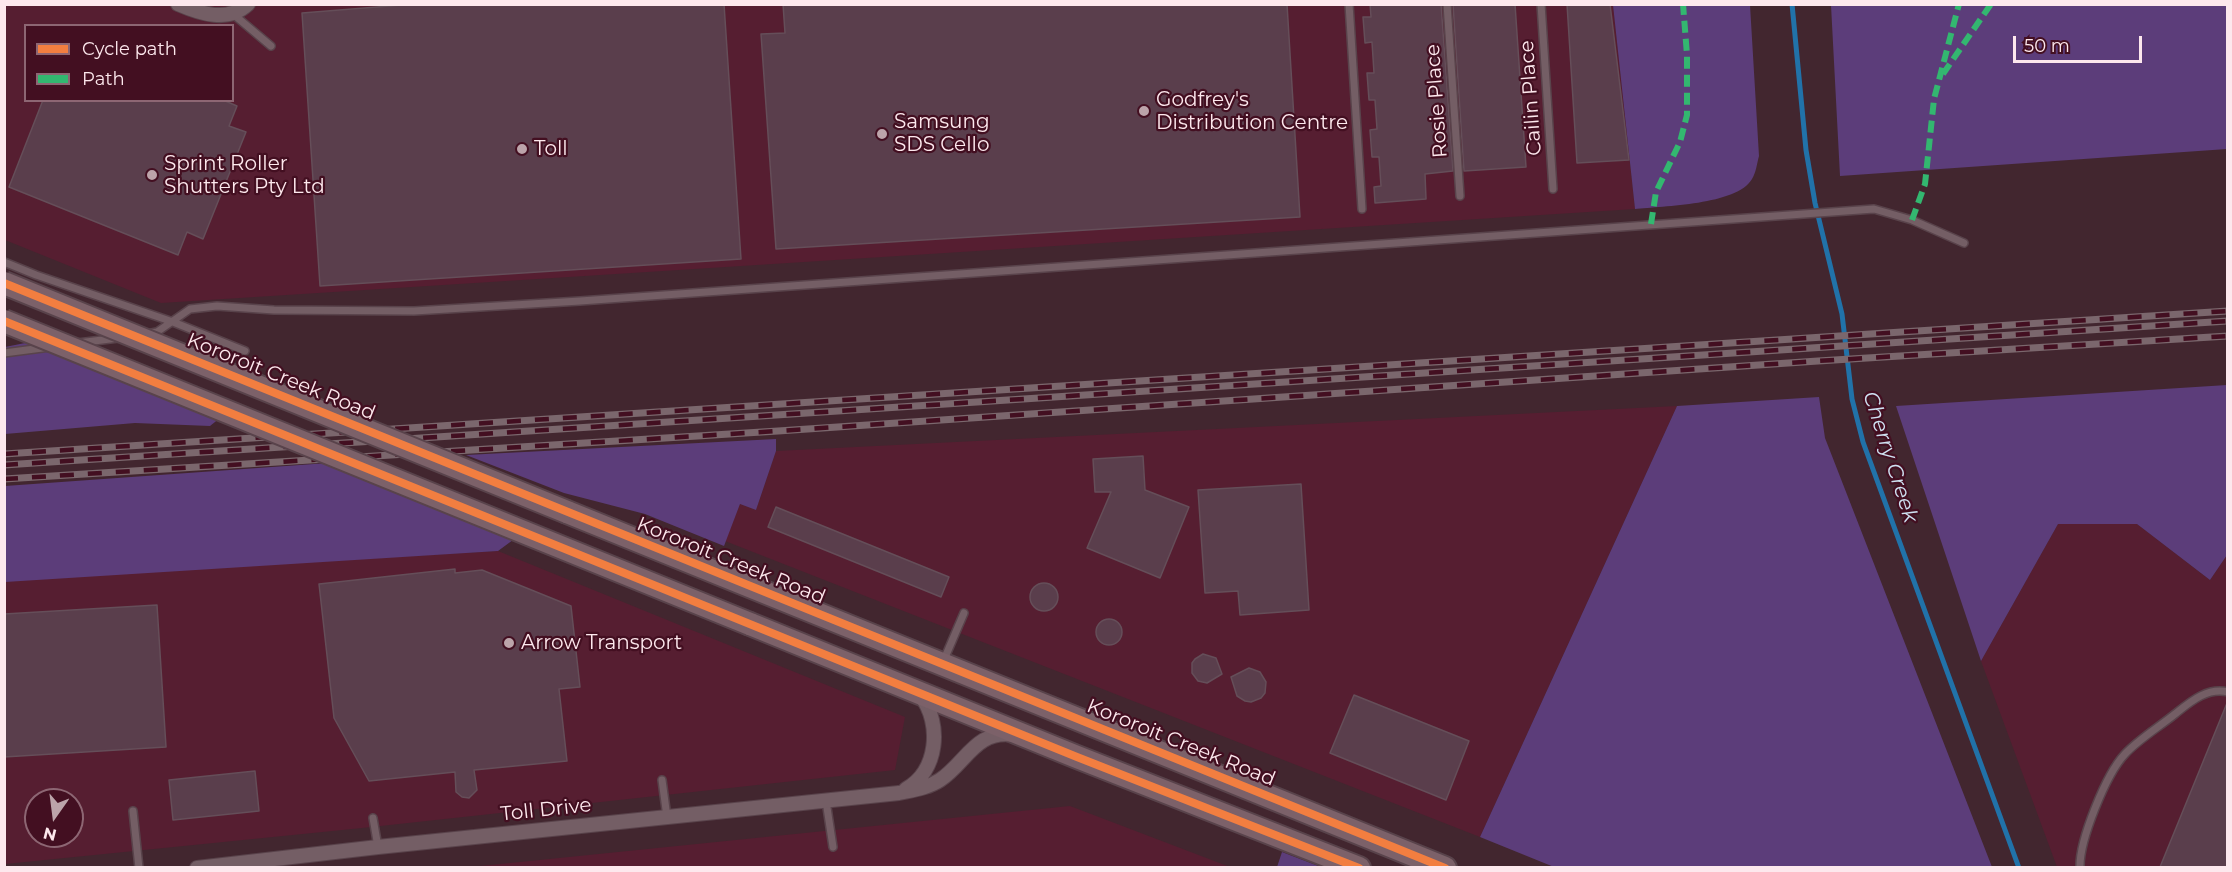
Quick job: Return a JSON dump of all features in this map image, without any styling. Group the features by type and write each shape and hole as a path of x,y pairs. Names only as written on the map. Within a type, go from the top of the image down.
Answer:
{"main road":[{"name":"Kororoit Creek Road","path":"4,283 1445,867"},
{"path":"4,321 1046,744 1359,867"}],"street":[{"path":"178,4 206,14 233,14 248,4"},
{"path":"899,794 920,778 932,755 934,740 933,723 922,696 905,687"},
{"name":"Toll Drive","path":"197,867 899,794 924,788 937,782 951,772 975,746 993,737 1010,734 1046,744"}],"lane":[{"path":"1349,4 1362,209"},
{"name":"Rosie Place","path":"1447,4 1460,196"},
{"name":"Cailin Place","path":"1541,4 1553,189"},
{"path":"233,14 271,46"},
{"path":"4,353 157,332 190,309 217,306 274,310 414,311 556,303 1874,209 1912,220 1964,243"},
{"path":"4,262 173,322 245,351"},
{"path":"942,665 964,613"},
{"path":"2079,867 2085,832 2113,772 2124,755 2192,701 2208,692 2228,692"},
{"path":"662,780 667,817"},
{"path":"826,801 833,847"},
{"path":"133,811 139,867"},
{"path":"373,818 378,847"}],"shaded area":[{"path":"4,5 1613,5 1635,209 161,303 5,240"},
{"path":"1613,5 1750,5 1759,156 1753,177 1744,188 1698,203 1635,209"},
{"path":"1831,5 2227,5 2227,149 1840,176"},
{"path":"30,342 220,418 210,426 135,423 5,434 5,347"},
{"path":"2227,385 2227,555 2210,580 2137,524 2058,524 1981,661 1896,406"},
{"path":"1819,397 1825,438 1992,867 1554,867 1480,837 1677,406"},
{"path":"1677,406 1480,837 725,541 740,504 756,510 776,451"},
{"path":"776,439 776,451 756,510 740,504 724,546 645,514 564,493 466,455"},
{"path":"328,463 517,537 498,551 5,582 5,486"},
{"path":"2058,524 2137,524 2210,580 2227,555 2227,867 2057,867 1981,661"},
{"path":"498,551 905,717 895,770 5,864 5,579"},
{"path":"1070,806 1230,867 461,868"},
{"path":"1282,852 1321,867 1277,867"}],"building":[{"name":"Toll","path":"414,4 724,4 741,259 320,286 302,13"},
{"path":"783,4 1287,4 1300,217 776,249 761,34 785,33"},
{"path":"1370,4 1441,4 1453,171 1425,174 1426,199 1375,203 1374,187 1381,186 1379,157 1372,157 1370,130 1377,129 1375,100 1369,100 1367,73 1374,73 1372,42 1365,43 1363,17 1371,17"},
{"path":"1453,4 1515,4 1526,167 1464,171"},
{"path":"1567,4 1610,4 1629,160 1577,163"},
{"name":"Sprint Roller Shutters Pty Ltd","path":"42,102 228,102 237,106 229,126 246,132 203,239 187,232 178,255 9,187"},
{"path":"1143,456 1145,490 1189,507 1160,578 1087,548 1111,492 1095,492 1093,459"},
{"path":"1301,484 1309,610 1240,615 1238,591 1205,593 1198,490"},
{"path":"776,507 949,577 941,597 768,527"},
{"path":"455,569 455,573 482,570 571,606 580,687 559,689 567,761 474,770 477,790 469,798 462,797 456,792 455,772 369,781 334,718 319,584"},
{"path":"1044,583 1054,587 1058,597 1054,607 1044,611 1034,607 1030,597 1034,587"},
{"path":"157,605 166,747 4,757 4,614"},
{"path":"1109,619 1118,623 1122,632 1118,641 1109,645 1100,641 1096,632 1100,623"},
{"path":"1203,654 1216,658 1222,674 1207,683 1198,681 1192,673 1192,663"},
{"path":"1249,668 1260,672 1266,682 1265,693 1261,698 1251,702 1237,696 1231,677"},
{"path":"1354,695 1469,741 1446,800 1330,753"},
{"path":"2227,703 2228,867 2160,867"},
{"path":"255,771 259,811 173,820 169,780"}],"waterway":[{"name":"Cherry Creek","path":"1792,4 1806,150 1815,203 1842,314 1852,399 1863,442 2019,868"}],"railway":[{"path":"4,454 2228,311"},
{"path":"4,465 2228,321"},
{"path":"4,479 2228,336"}],"marked path":[{"path":"1651,224 1656,192 1680,142 1687,115 1687,55 1683,4"},
{"path":"1912,220 1925,184 1934,99 1959,4"},
{"path":"1943,74 1991,4"}],"cycle path":[{"path":"4,283 1445,868"},
{"path":"4,321 1077,757 1359,868"}],"place":[{"name":"Godfrey's Distribution Centre","path":"1144,111"},
{"name":"Samsung SDS Cello","path":"882,134"},
{"name":"Toll","path":"522,149"},
{"name":"Sprint Roller Shutters Pty Ltd","path":"152,175"},
{"name":"Arrow Transport","path":"509,643"}]}
